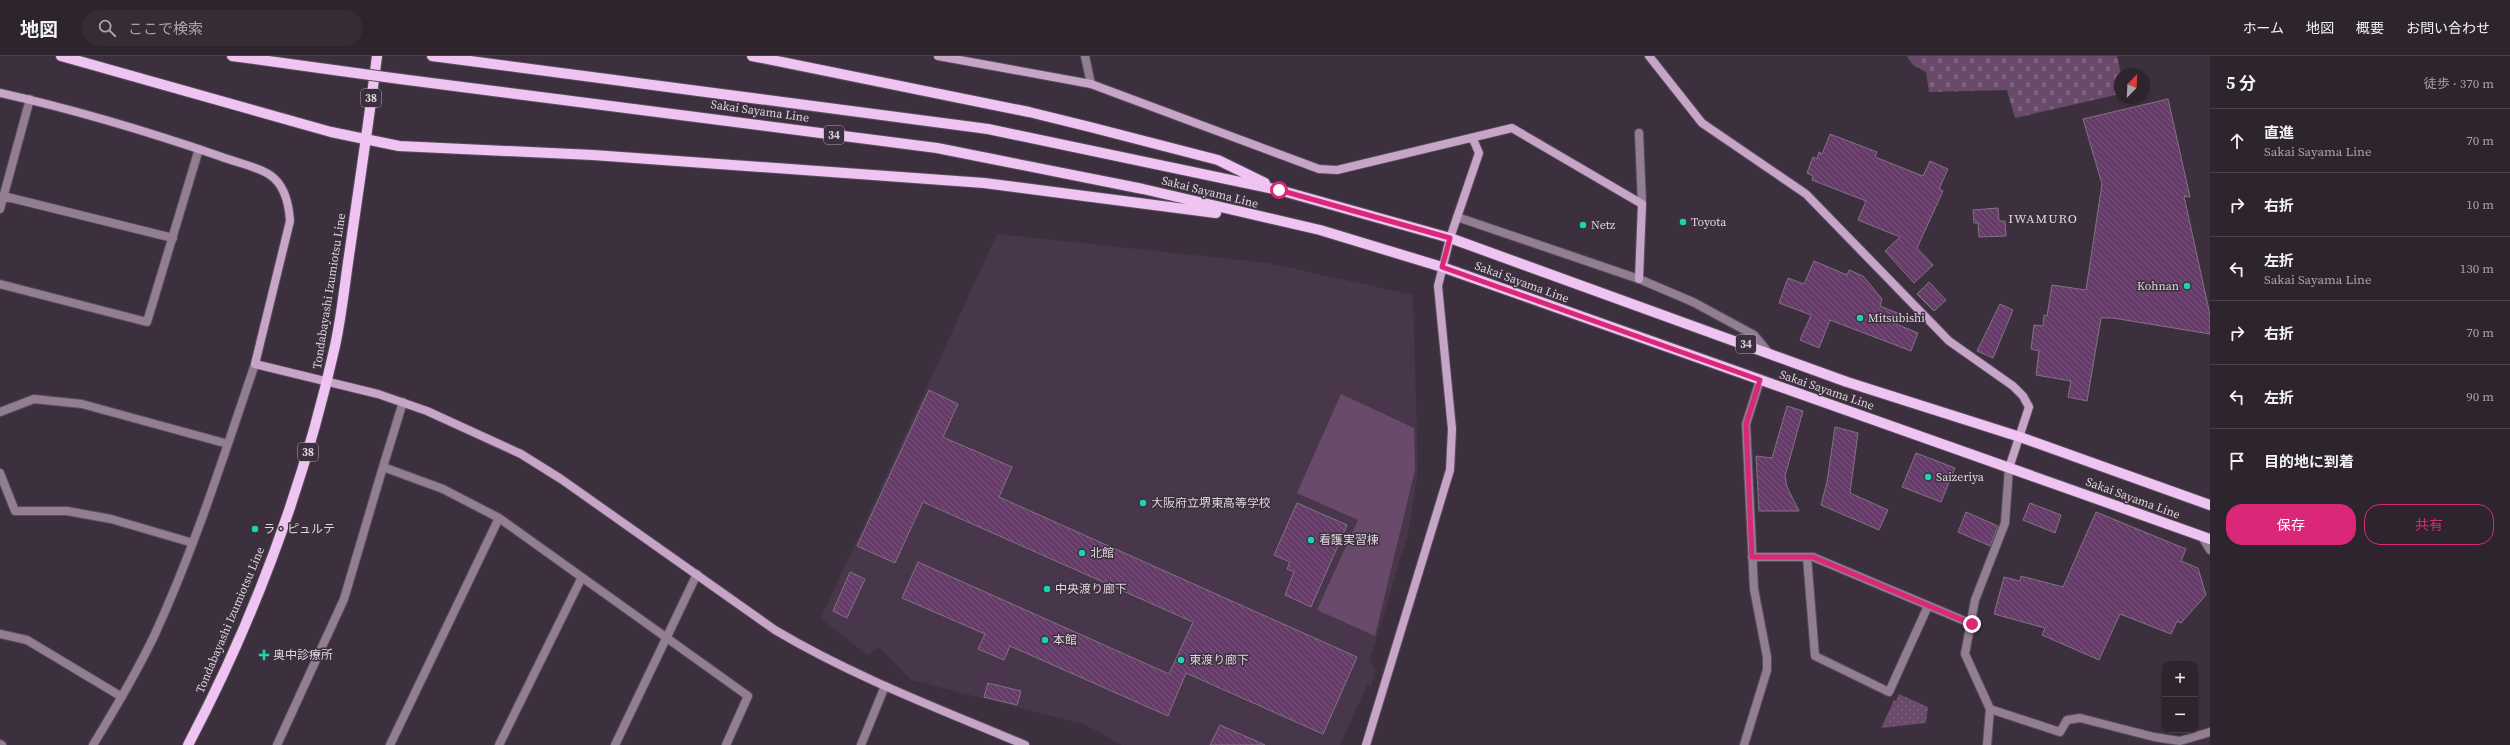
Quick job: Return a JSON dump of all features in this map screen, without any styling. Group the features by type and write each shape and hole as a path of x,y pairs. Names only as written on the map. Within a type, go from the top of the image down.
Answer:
{"main road":[{"path":"61,56 366,140 399,146 593,155 984,183 1264,219"},
{"name":"Sakai Sayama Line","path":"232,56 937,148 1143,189 1264,219 1320,230 1442,267 2206,538"},
{"name":"Tondabayashi Izumiotsu Line","path":"188,745 229,662 265,577 292,501 319,414 336,344 377,56"},
{"name":"Sakai Sayama Line","path":"432,56 988,129 1279,190 1450,238 1768,352 1847,382 2020,437 2210,505"},
{"path":"752,56 1029,112 1098,129 1218,160 1279,190"}],"street":[{"path":"938,56 1092,84 1319,169 1337,170 1473,139 1512,128 1642,204"},
{"path":"1086,56 1092,84"},
{"path":"1649,56 1702,123 1806,194 1949,341 2013,386 2023,396 2029,407 2009,468 2005,523 1975,600 1966,654 1990,709 1987,745"},
{"path":"0,93 30,100 199,149 270,175 284,193 289,205 290,221 255,364 193,543 155,634 122,698 93,745"},
{"path":"0,209 30,100"},
{"path":"1639,279 1642,204 1640,133"},
{"path":"1366,745 1450,470 1452,429 1438,286 1450,238 1478,153 1473,139"},
{"path":"0,284 148,322 199,149"},
{"path":"3,196 173,238"},
{"path":"1457,217 1639,279 1693,302 1754,335 1768,352"},
{"path":"255,364 327,380 403,402 470,429 521,454 561,479 788,638 829,660 885,686 1025,745"},
{"path":"1744,745 1766,670 1767,658 1754,589 1746,424 1760,380"},
{"path":"0,412 34,399 82,404 228,444"},
{"path":"277,745 344,599 403,402"},
{"path":"383,467 443,489 499,518 581,579 748,696 726,745"},
{"path":"0,473 15,511 66,511 111,519 193,543"},
{"path":"390,745 499,518"},
{"path":"2206,538 2210,550"},
{"path":"1752,557 1813,557 1972,624"},
{"path":"1807,557 1815,656 1889,692 1928,606"},
{"path":"615,745 697,574"},
{"path":"499,745 581,579"},
{"path":"0,634 27,640 122,698"},
{"path":"861,745 885,686"},
{"path":"1990,709 2060,732 2067,720 2080,718 2154,737 2180,741 2210,732"}],"shaded area":[{"name":"大阪府立堺東高等学校","path":"997,234 1268,263 1413,295 1418,471 1408,534 1370,660 1375,671 1371,687 1367,685 1340,745 1122,745 1084,724 911,680 879,647 867,655 821,618"}],"green space":[{"path":"1907,56 2117,56 2120,68 2114,68 2114,95 2015,118 2007,90 1929,92 1926,72 1913,65"},
{"path":"1341,394 1414,428 1415,470 1375,636 1317,610 1358,520 1297,493"},
{"path":"1899,694 1928,707 1926,723 1881,728 1894,700 1896,701"}],"building":[{"path":"2168,99 2190,197 2184,196 2210,315 2210,334 2113,318 2101,318 2087,401 2068,397 2071,381 2036,375 2039,351 2031,349 2034,325 2043,326 2044,315 2047,316 2052,285 2086,290 2102,184 2083,119"},
{"path":"1830,134 1877,152 1875,157 1923,176 1930,161 1948,169 1939,189 1943,191 1917,248 1933,265 1914,283 1885,251 1900,237 1858,220 1866,201 1812,180 1813,176 1807,173 1813,157 1817,159 1819,152 1822,154"},
{"path":"1998,208 1999,221 2005,221 2006,236 1979,237 1978,223 1974,223 1973,210"},
{"path":"1814,261 1847,275 1849,270 1863,276 1882,299 1880,306 1900,314 1896,324 1918,333 1911,351 1830,320 1819,348 1800,340 1811,315 1779,303 1788,278 1804,284"},
{"path":"1929,282 1946,300 1934,311 1917,294"},
{"path":"2000,304 2013,310 1993,358 1977,351"},
{"path":"929,390 958,404 943,437 1012,467 999,497 1357,657 1323,734 1186,673 1168,716 1010,646 1004,660 978,649 985,634 902,598 918,562 1169,674 1193,622 923,502 895,563 857,546"},
{"path":"1787,406 1803,411 1785,476 1787,487 1799,511 1759,511 1756,456 1772,458"},
{"path":"1835,427 1858,433 1850,493 1888,510 1879,530 1821,505 1827,482"},
{"path":"1916,453 1955,468 1941,502 1902,487"},
{"name":"看護実習棟","path":"1297,503 1347,525 1311,607 1285,595 1294,572 1287,569 1290,562 1274,555"},
{"path":"2030,503 2061,515 2055,533 2023,520"},
{"path":"1966,512 1998,526 1990,546 1958,532"},
{"path":"2096,512 2186,549 2181,561 2198,568 2206,595 2181,623 2177,621 2171,634 2120,614 2099,660 2042,635 2045,628 1994,614 2004,577 2020,581 2021,576 2063,587"},
{"path":"850,572 865,579 847,618 833,611"},
{"path":"988,683 1021,691 1017,705 984,697"},
{"path":"1220,725 1265,745 1210,745"}],"place":[{"name":"Toyota","path":"1683,222"},
{"name":"Netz","path":"1583,225"},
{"name":"Kohnan","path":"2187,286"},
{"name":"Mitsubishi","path":"1860,318"},
{"name":"Saizeriya","path":"1928,477"},
{"name":"大阪府立堺東高等学校","path":"1143,503"},
{"name":"ラ・ピュルテ","path":"255,529"},
{"name":"看護実習棟","path":"1311,540"},
{"name":"北館","path":"1082,553"},
{"name":"中央渡り廊下","path":"1047,589"},
{"name":"本館","path":"1045,640"},
{"name":"奥中診療所","path":"264,655"},
{"name":"東渡り廊下","path":"1181,660"}],"district":[{"name":"IWAMURO","path":"2043,218"}],"route":[{"path":"1279,190 1450,238 1442,267 1760,380 1746,424 1752,557 1813,557 1972,624"}]}
